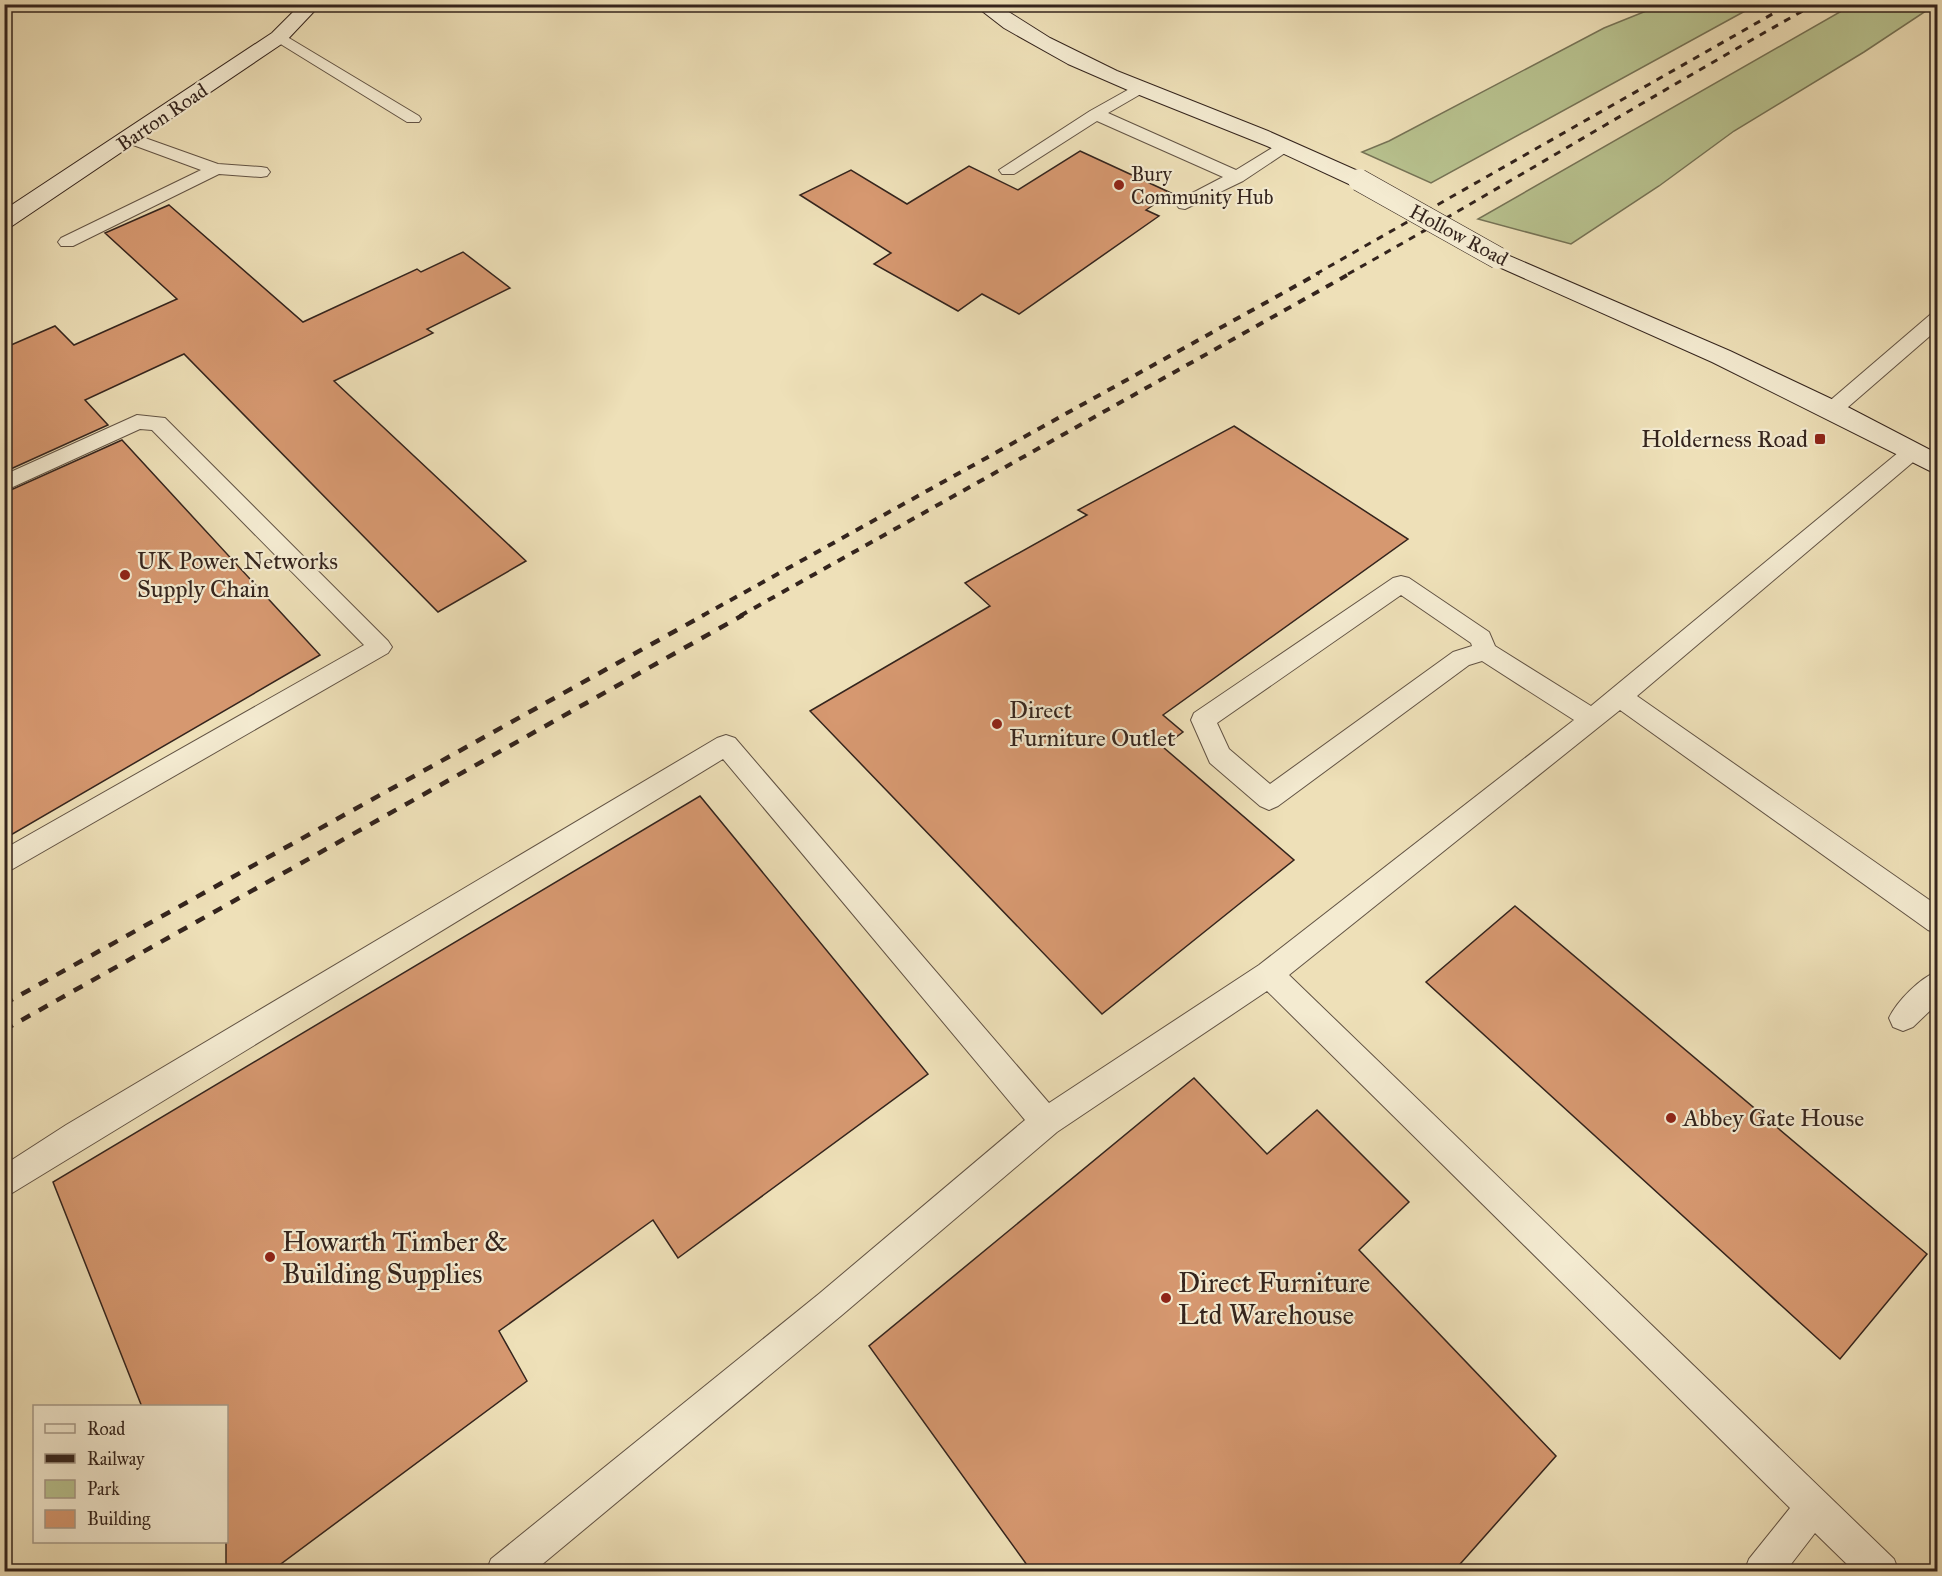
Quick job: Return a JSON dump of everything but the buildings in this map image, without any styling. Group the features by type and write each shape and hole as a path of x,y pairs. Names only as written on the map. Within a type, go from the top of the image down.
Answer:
{"street":[{"name":"Barton Road","path":"4,221 279,37 312,4"},
{"name":"Hollow Road","path":"982,4 1013,27 1140,88 1286,147 1359,180 1498,258 1692,343 1833,409 1938,466"}],"lane":[{"path":"279,37 413,119"},
{"path":"1008,170 1140,88"},
{"path":"1096,114 1237,177"},
{"path":"131,138 216,169 261,171"},
{"path":"1185,204 1237,177 1286,147"},
{"path":"67,242 216,169"},
{"path":"1833,409 1938,318"},
{"path":"4,484 137,422 158,423 380,647 4,863"},
{"path":"504,1572 822,1311 1046,1122 1269,975 1620,697 1912,452"},
{"path":"1485,651 1461,658 1269,799 1219,756 1203,720 1401,584 1481,638 1485,651 1592,719"},
{"path":"1620,697 1938,922"},
{"path":"4,1183 87,1129 726,745 1046,1122"},
{"path":"1269,975 1881,1572"},
{"path":"1903,1018 1938,984"},
{"path":"1762,1572 1814,1506"}],"green space":[{"path":"1661,5 1756,5 1431,183 1362,152 1389,141 1604,28"},
{"path":"1852,5 1935,5 1864,52 1734,131 1659,186 1571,244 1478,219"}],"railway":[{"path":"1316,274 1790,4"},
{"path":"1348,274 1815,4"},
{"path":"702,616 1319,273"},
{"path":"740,616 1351,273"},
{"path":"4,1004 704,615"},
{"path":"4,1030 743,615"}],"place":[{"name":"Bury Community Hub","path":"1119,185"},
{"name":"Holderness Road","path":"1820,439"},
{"name":"UK Power Networks Supply Chain","path":"125,575"},
{"name":"Direct Furniture Outlet","path":"997,724"},
{"name":"Abbey Gate House","path":"1671,1118"},
{"name":"Howarth Timber & Building Supplies","path":"270,1257"},
{"name":"Direct Furniture Ltd Warehouse","path":"1166,1298"}]}
